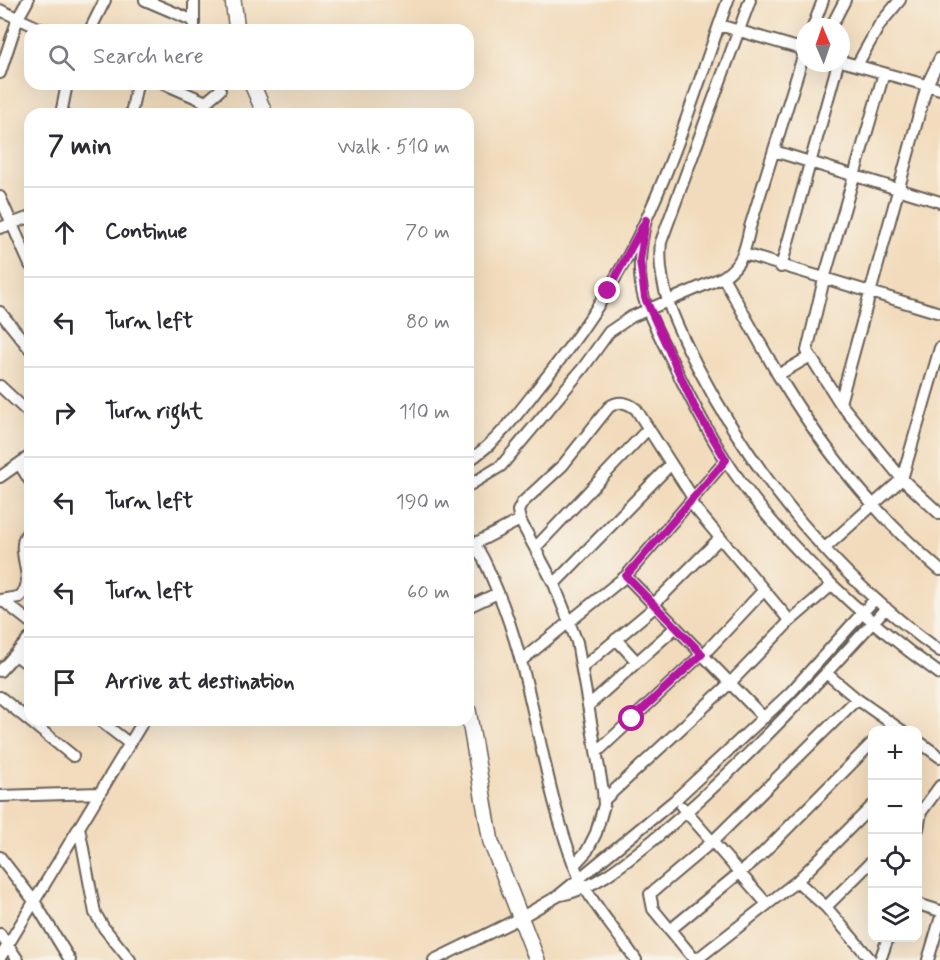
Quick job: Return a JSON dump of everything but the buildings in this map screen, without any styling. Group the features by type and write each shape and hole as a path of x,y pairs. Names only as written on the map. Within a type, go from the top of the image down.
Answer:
{"street":[{"path":"0,73 18,18 28,0"},
{"path":"93,24 105,0"},
{"path":"145,0 190,24"},
{"path":"194,24 195,0"},
{"path":"233,0 236,24"},
{"path":"729,0 648,216 642,240 640,277 650,311 694,406 726,460 758,502 832,585 873,623 940,674"},
{"path":"750,0 669,219 659,259 668,303 695,362 744,448 773,489 825,548 875,599 940,651"},
{"path":"816,18 823,0"},
{"path":"836,18 845,0"},
{"path":"858,65 880,24 900,0"},
{"path":"0,10 30,24"},
{"path":"719,25 796,48"},
{"path":"840,403 927,85 940,58"},
{"path":"850,64 940,89"},
{"path":"474,482 501,466 563,392 609,332 631,317 668,303 734,270 744,254 750,227 798,72"},
{"path":"781,267 836,72"},
{"path":"884,73 853,175 807,346 809,357 840,403 902,478 940,514"},
{"path":"62,108 66,90"},
{"path":"132,108 136,90"},
{"path":"192,90 206,102"},
{"path":"204,108 206,102 220,90"},
{"path":"255,90 262,108"},
{"path":"774,151 940,202"},
{"path":"0,197 5,226 24,256"},
{"path":"648,216 669,219"},
{"path":"474,457 483,452 565,354 608,291 648,216"},
{"path":"5,226 24,219"},
{"path":"744,254 870,294 940,313"},
{"path":"723,277 778,375 814,432 874,505 915,549 940,570"},
{"path":"2,318 24,342"},
{"path":"825,548 902,478 940,348"},
{"path":"778,375 809,357"},
{"path":"0,386 24,408"},
{"path":"574,865 587,851 596,833 604,800 597,752 583,667 571,623 554,584 520,520 518,511 522,503 563,465 609,407 618,402 631,405 671,464 691,500 790,621"},
{"path":"535,548 648,429"},
{"path":"522,660 571,623 626,576 726,460"},
{"path":"0,477 24,461"},
{"path":"554,584 671,464"},
{"path":"20,465 24,471"},
{"path":"474,540 520,520"},
{"path":"24,536 21,545 24,565"},
{"path":"583,667 655,605 720,538"},
{"path":"474,547 498,593 522,660 552,797 574,865 582,883 636,960"},
{"path":"626,576 764,718"},
{"path":"604,800 730,683 790,621 832,585"},
{"path":"1,600 19,597 24,590"},
{"path":"597,752 702,654 764,590"},
{"path":"474,605 498,593"},
{"path":"582,883 753,729 875,599"},
{"path":"1,600 24,617"},
{"path":"434,960 520,918 582,883 614,870 687,812 763,738 886,608"},
{"path":"589,705 676,627"},
{"path":"616,639 637,662"},
{"path":"0,671 24,646"},
{"path":"16,656 24,662"},
{"path":"826,673 887,726"},
{"path":"0,697 24,716"},
{"path":"857,699 713,841 650,894 653,909 695,960 796,881 868,811"},
{"path":"36,726 73,756"},
{"path":"107,726 130,744"},
{"path":"0,958 140,726"},
{"path":"471,726 491,842 537,960"},
{"path":"753,729 763,738"},
{"path":"670,930 760,856 868,747"},
{"path":"922,748 940,757"},
{"path":"922,811 940,786"},
{"path":"0,796 100,793"},
{"path":"675,800 767,904"},
{"path":"79,827 95,913 129,960"},
{"path":"0,857 34,901 70,960"},
{"path":"826,907 868,866"},
{"path":"796,881 826,907 871,960"},
{"path":"922,905 940,911"},
{"path":"928,960 940,920"},
{"path":"0,934 18,960"},
{"path":"880,960 887,942"}],"route":[{"path":"608,291 646,220 640,261 641,285 645,298 662,341 694,406 726,460 626,576 702,654 632,719"}]}
